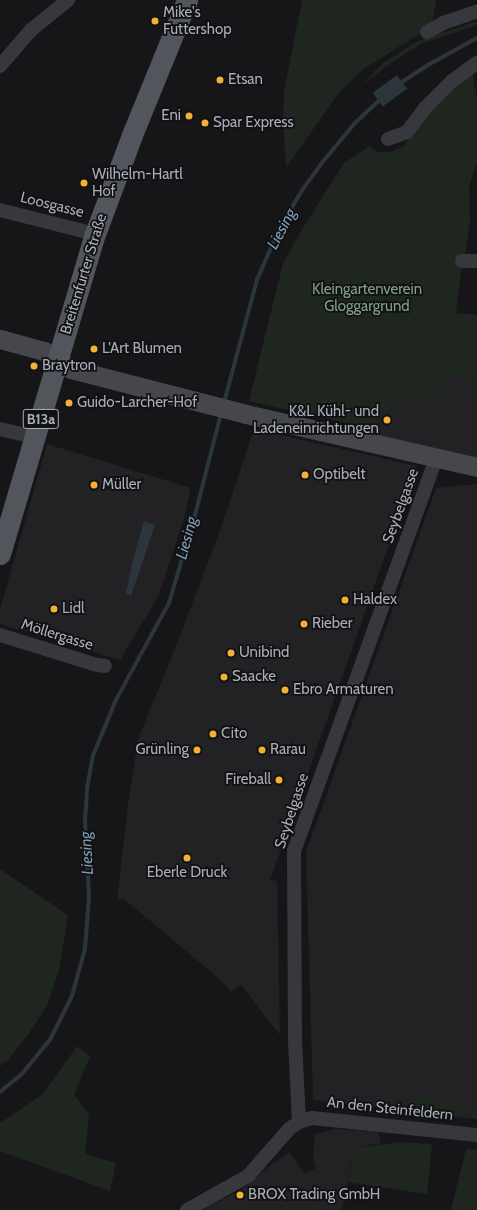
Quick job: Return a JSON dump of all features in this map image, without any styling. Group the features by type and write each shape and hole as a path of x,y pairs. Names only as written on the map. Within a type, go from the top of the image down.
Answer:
{"main road":[{"name":"Breitenfurter Straße","path":"0,554 36,437 95,234 132,135 187,0"},
{"path":"0,339 44,351 71,368 203,403 354,437 477,467"},
{"path":"0,558 2,562 0,568"}],"street":[{"path":"0,66 31,30 68,0"},
{"path":"427,32 443,23 477,11"},
{"path":"388,139 407,132 425,108 452,81 477,63"},
{"name":"Loosgasse","path":"0,210 95,234"},
{"path":"462,261 477,261"},
{"path":"0,429 36,437"},
{"name":"Seybelgasse","path":"299,1122 295,1039 294,851 436,458"},
{"name":"Möllergasse","path":"0,635 97,665 105,666"},
{"name":"An den Steinfeldern","path":"299,1122 312,1118 477,1135"},
{"path":"187,1210 248,1176 289,1129 299,1122"}],"shaded area":[{"path":"397,75 407,89 383,106 373,93"},
{"path":"456,314 477,315 477,467 392,447 369,428 400,401"},
{"path":"254,429 417,466 270,880 277,881 280,1035 241,985 231,992 223,982 123,898 117,900 128,805 138,739 178,641 221,528"},
{"path":"47,444 191,488 182,525 158,597 120,660 0,624 0,609"},
{"path":"477,484 477,1119 313,1100 306,852 436,488"},
{"path":"144,521 155,525 131,596 126,594 132,563"},
{"path":"335,1129 378,1132 381,1143 354,1148 342,1210 202,1210 242,1189 268,1167 289,1152 304,1173 316,1168 313,1156 315,1134"}],"green space":[{"path":"302,0 436,0 432,26 362,70 338,94 286,168 283,120 284,91"},
{"path":"477,21 477,25 421,44 391,63 362,85 383,63 418,41"},
{"name":"Kleingartenverein Gloggargrund","path":"472,71 477,99 477,163 469,186 470,222 465,255 463,255 456,313 477,315 477,378 443,378 442,397 477,398 477,400 400,401 369,428 249,401 283,263 301,231 344,163 369,146 378,152 390,152 402,147 411,137 427,112"},
{"path":"0,869 68,915 60,966 48,1004 30,1032 8,1060 0,1066"},
{"path":"77,1046 90,1056 74,1095 89,1114 85,1154 116,1163 110,1191 0,1151 0,1123 43,1094"},
{"path":"410,1096 467,1102 465,1117 408,1111"},
{"path":"401,1142 432,1144 427,1194 348,1182 354,1148"},
{"path":"466,1149 477,1150 477,1210 451,1210"}],"waterway":[{"name":"Liesing","path":"399,84 430,64 477,38"},
{"name":"Liesing","path":"224,403 257,280 280,227 303,189 321,164 355,123 382,98"},
{"name":"Liesing","path":"0,1092 21,1075 50,1040 72,996 85,949 89,897 85,821 87,789 93,756 116,700 169,603 194,519 221,414"}],"place":[{"name":"Mike's Futtershop","path":"155,21"},
{"name":"Etsan","path":"220,80"},
{"name":"Eni","path":"189,116"},
{"name":"Spar Express","path":"205,123"},
{"name":"Wilhelm-Hartl Hof","path":"84,183"},
{"name":"L'Art Blumen","path":"94,349"},
{"name":"Braytron","path":"34,366"},
{"name":"Guido-Larcher-Hof","path":"69,403"},
{"name":"K&L Kühl- und Ladeneinrichtungen","path":"387,420"},
{"name":"Optibelt","path":"305,475"},
{"name":"Müller","path":"94,485"},
{"name":"Haldex","path":"345,600"},
{"name":"Lidl","path":"54,609"},
{"name":"Rieber","path":"304,624"},
{"name":"Unibind","path":"231,653"},
{"name":"Saacke","path":"224,677"},
{"name":"Ebro Armaturen","path":"285,690"},
{"name":"Cito","path":"213,734"},
{"name":"Grünling","path":"197,750"},
{"name":"Rarau","path":"262,750"},
{"name":"Fireball","path":"279,780"},
{"name":"Eberle Druck","path":"187,858"},
{"name":"BROX Trading GmbH","path":"240,1195"}]}
